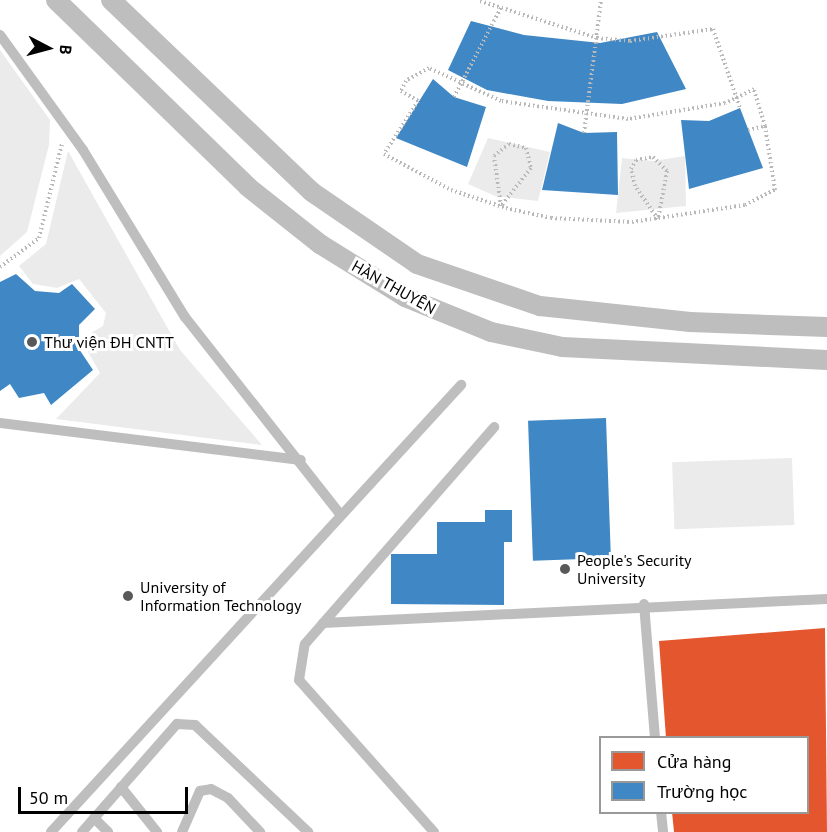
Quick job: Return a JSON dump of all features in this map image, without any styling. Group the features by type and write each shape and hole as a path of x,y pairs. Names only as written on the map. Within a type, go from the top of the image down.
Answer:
{"street":[{"name":"HÀN THUYÊN","path":"56,0 248,187 320,244 405,297 491,332 562,347 827,360"},
{"name":"HÀN THUYÊN","path":"111,0 312,192 426,268 540,306 690,322 827,327"}],"lane":[{"path":"0,35 70,131 185,317 301,460 342,515"},
{"path":"51,832 461,384"},
{"path":"0,423 301,460"},
{"path":"434,832 299,680 305,644 494,427"},
{"path":"323,623 644,604 827,599"},
{"path":"644,604 655,736"},
{"path":"82,832 177,724 195,725 308,832"},
{"path":"121,787 157,832"},
{"path":"182,832 200,791 211,789 228,798 260,832"},
{"path":"661,814 663,832"},
{"path":"94,818 108,832"}],"path":[{"path":"584,133 601,0"},
{"path":"480,1 595,38 630,42 713,29 740,108"},
{"path":"454,97 501,8"},
{"path":"429,68 501,101 586,114 664,116 736,98 754,89 765,126 775,190 746,205 686,218 601,223 501,206 451,190 384,154 418,101 401,90 406,81 429,68"},
{"path":"748,130 765,126"},
{"path":"0,267 39,238 56,154 70,131"},
{"path":"509,144 526,148 531,168 501,206 494,156 509,144"},
{"path":"652,157 667,171 658,219 635,186 631,169 636,160 652,157"}],"shaded area":[{"path":"0,50 50,120 49,145 27,232 0,256"},
{"path":"488,138 550,152 538,201 495,196 468,184"},
{"path":"68,151 180,350 262,445 56,419 100,373 88,352 91,333 103,326 106,313 79,279 57,288 33,284 19,266 46,244"},
{"path":"685,156 686,206 616,213 622,158 653,161"},
{"path":"792,458 794,525 674,529 672,462"}],"building: Cửa hàng":[{"path":"825,628 827,832 674,832 672,814 809,814 809,736 666,736 659,641"}],"building: Trường học":[{"path":"471,21 524,35 600,43 657,32 686,89 622,104 548,101 487,90 448,70"},
{"path":"433,79 454,97 486,107 467,167 396,138"},
{"path":"740,108 763,168 689,189 681,120 709,121"},
{"path":"558,123 584,133 617,132 618,195 542,190"},
{"path":"16,274 35,291 59,293 72,284 95,309 79,325 79,349 93,370 51,405 44,393 19,398 10,384 0,391 0,282"},
{"path":"606,418 611,558 533,561 528,421"},
{"path":"485,510 512,510 512,542 504,542 504,605 391,604 391,554 437,554 437,522 485,522"}],"place":[{"name":"Thư viện ĐH CNTT","path":"32,342"},
{"name":"People's Security University","path":"565,569"},
{"name":"University of Information Technology","path":"128,596"}]}
